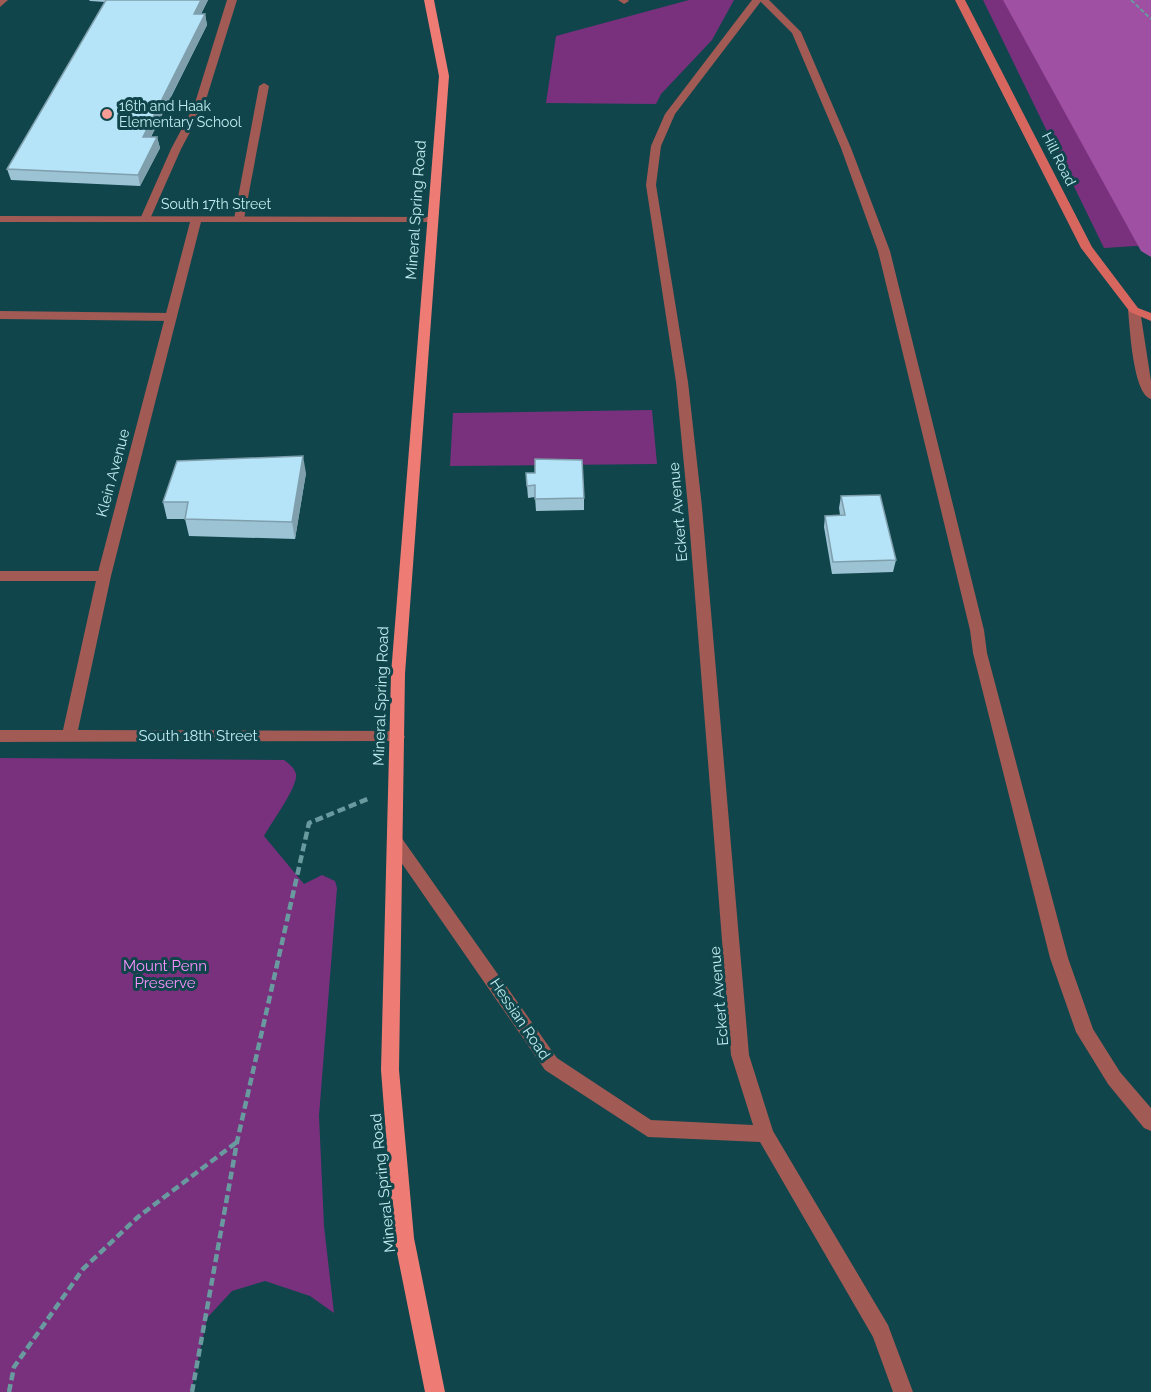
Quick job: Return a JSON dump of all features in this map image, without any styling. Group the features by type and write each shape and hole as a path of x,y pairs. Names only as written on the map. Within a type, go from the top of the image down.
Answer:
{"main road":[{"name":"Mineral Spring Road","path":"429,0 444,76 398,674 390,1070 404,1238 435,1392"}],"street":[{"path":"0,4 3,0"},
{"path":"145,219 176,149 199,106 232,0"},
{"name":"Eckert Avenue","path":"757,0 714,57 678,99 665,123 651,169 651,185 682,382 695,507 740,1055 765,1134"},
{"path":"764,0 796,32 846,148 884,251 977,630 980,652 1059,958 1085,1032 1114,1078 1151,1122"},
{"name":"Hill Road","path":"960,0 1088,248 1134,310"},
{"path":"239,219 264,86"},
{"name":"South 17th Street","path":"0,219 433,219"},
{"name":"Klein Avenue","path":"69,736 104,576 196,219"},
{"path":"1151,317 1134,310 1142,374 1151,395"},
{"path":"0,315 171,317"},
{"path":"0,576 104,576"},
{"name":"South 18th Street","path":"0,736 397,737"},
{"name":"Hessian Road","path":"395,842 551,1064 648,1128 765,1134"},
{"path":"765,1134 880,1332 903,1392"}],"path":[{"path":"1131,0 1151,20"},
{"path":"192,1392 237,1142 309,823 396,788"},
{"path":"9,1392 14,1367 83,1269 138,1217 237,1142"}],"green space":[{"path":"689,0 734,0 712,40 661,94 656,104 546,103 556,36"},
{"path":"983,0 1151,0 1151,245 1104,248"},
{"path":"652,410 657,464 450,466 453,413"},
{"name":"Mount Penn Preserve","path":"0,758 284,760 294,769 295,780 289,796 264,836 304,884 322,875 335,881 337,888 319,1116 324,1226 334,1313 310,1296 265,1281 232,1291 207,1318 191,1392 0,1392"}],"shaded area":[{"path":"1003,0 1151,0 1151,257 1141,251"}],"building":[{"path":"106,0 201,0 194,14 205,14 143,137 157,137 138,175 7,169"},
{"path":"303,456 292,522 185,519 188,502 163,502 177,461"},
{"path":"535,459 582,460 584,498 535,499 535,485 527,486 526,473 535,473"},
{"path":"880,495 896,560 833,562 825,516 845,515 841,496"}],"place":[{"name":"16th and Haak Elementary School","path":"107,114"}]}
